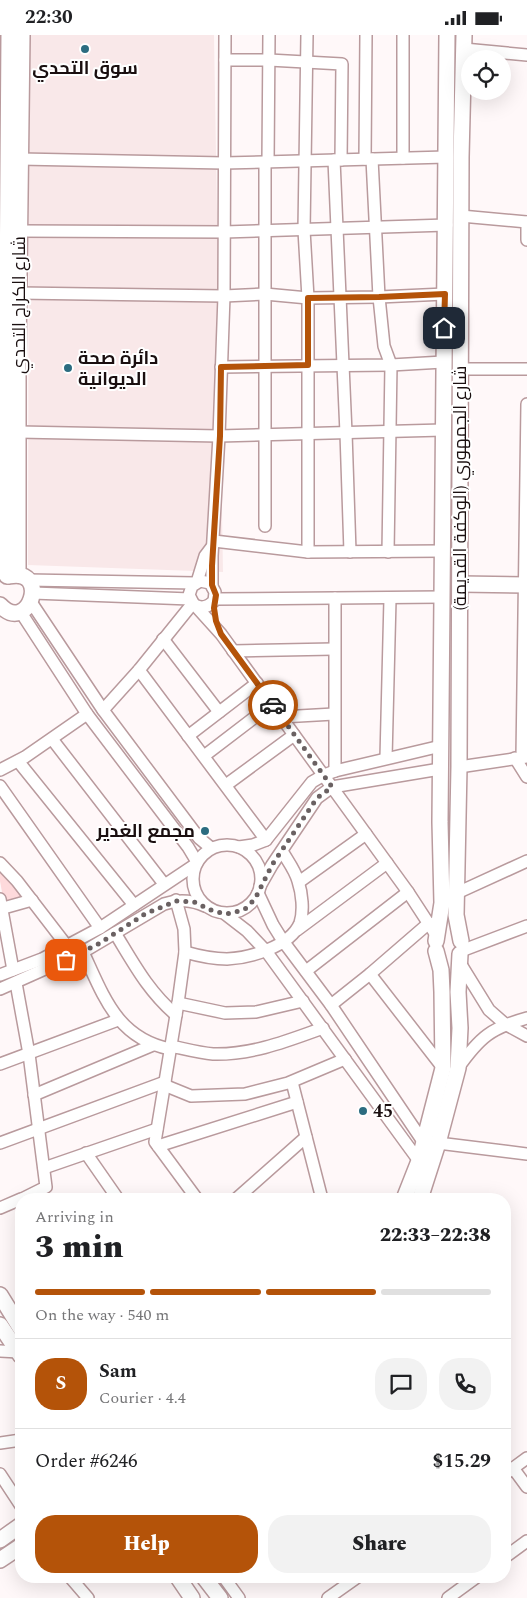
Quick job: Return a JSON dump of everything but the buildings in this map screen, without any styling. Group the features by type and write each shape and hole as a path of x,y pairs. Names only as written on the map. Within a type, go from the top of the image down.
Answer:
{"main road":[{"path":"8,434 4,358 9,292 9,35"},
{"path":"9,159 22,35"},
{"name":"شارع الجمهوري (الوكفة القديمة)","path":"447,35 447,225 443,362 440,769 442,903 437,942 451,1068"},
{"name":"شارع الجمهوري (الوكفة القديمة)","path":"451,1068 460,1049 458,992 460,953 456,915 464,42"},
{"name":"شارع الكراج التحدي","path":"9,292 8,434 16,586"},
{"path":"442,533 460,533"},
{"path":"460,584 526,585"},
{"path":"0,605 8,611 16,586"},
{"path":"442,619 459,619"},
{"path":"449,933 458,937 460,953 449,960 444,959 437,942 444,934 449,933"},
{"path":"421,1193 431,1143 451,1068"},
{"path":"406,1193 419,1161 431,1143"},
{"path":"0,1295 15,1319"},
{"path":"0,1325 15,1347"},
{"path":"0,1540 15,1529"},
{"path":"0,1560 15,1550"},
{"path":"180,1583 187,1596"},
{"path":"208,1583 220,1598"}],"street":[{"path":"221,634 216,621 215,592 212,585 220,436 224,296 225,35"},
{"path":"265,526 265,231 269,35"},
{"path":"307,35 304,230 308,298 308,553"},
{"path":"366,35 369,159 379,297 384,346 390,365 388,552"},
{"path":"402,35 403,158"},
{"path":"464,42 527,55"},
{"path":"225,60 269,60 342,65 337,160 337,229 350,552"},
{"path":"9,159 224,163 446,157"},
{"path":"461,217 527,222 527,240"},
{"path":"9,228 224,232 447,225"},
{"path":"9,292 224,296 265,294 308,298 445,294"},
{"path":"221,367 342,364 390,365 443,362"},
{"path":"460,369 527,369"},
{"path":"527,404 526,585 521,757 527,777"},
{"path":"8,434 220,436 443,430"},
{"path":"213,544 308,553 442,551"},
{"path":"213,544 205,556 196,583 190,590 193,602 221,634 408,892 429,923 437,942"},
{"path":"16,586 207,582 212,585"},
{"path":"16,586 193,602 203,607 211,604 214,600 442,597"},
{"path":"16,586 103,710 199,837 212,848"},
{"path":"16,586 87,714 188,847 196,863 192,875 194,889 200,901 211,910 225,914 247,931 266,951 419,1161"},
{"path":"335,598 335,771"},
{"path":"386,758 390,599"},
{"path":"103,710 139,670 193,602"},
{"path":"164,639 219,712"},
{"path":"233,651 334,649"},
{"path":"139,670 266,839"},
{"path":"188,736 257,683"},
{"path":"204,756 272,704"},
{"path":"0,770 18,761 87,714"},
{"path":"281,717 334,714"},
{"path":"226,785 294,735"},
{"path":"52,739 164,884"},
{"path":"0,975 67,946 100,928 196,863 212,848 225,845 239,847 253,845 266,839 312,783 324,775 386,758 441,746"},
{"path":"458,767 521,757"},
{"path":"18,761 134,905"},
{"path":"225,914 245,909 250,904 317,798 332,787 440,769"},
{"path":"0,786 100,928"},
{"path":"299,882 366,834"},
{"path":"239,847 250,854 258,866 260,872 259,890 273,925 283,941 431,1143 527,1154"},
{"path":"282,851 299,882 302,906 300,922 295,931"},
{"path":"457,893 527,861"},
{"path":"0,863 32,900 67,946"},
{"path":"185,952 205,957 226,959 246,957 266,951 283,941 387,863"},
{"path":"306,971 408,892"},
{"path":"13,970 1,905 32,900"},
{"path":"0,989 83,952 145,914 176,901 194,902 206,906"},
{"path":"176,901 184,929 185,952 155,1142 193,1193"},
{"path":"331,1005 370,975 429,923"},
{"path":"527,926 460,953 464,971 489,1010 505,1024 527,1036"},
{"path":"116,933 148,987 176,1015"},
{"path":"83,952 118,1020 153,1045 212,1054 239,1053 268,1048 322,1028"},
{"path":"370,975 451,1068 486,1036 505,1024 527,1018"},
{"path":"16,983 29,1054 44,1168 46,1187 40,1193"},
{"path":"178,1003 225,1013 256,1012 303,1001"},
{"path":"0,1064 118,1020"},
{"path":"34,1095 153,1045"},
{"path":"0,1143 165,1083 191,1095 246,1094 292,1081 345,1059"},
{"path":"292,1081 320,1193"},
{"path":"158,1146 297,1102"},
{"path":"44,1168 157,1129"},
{"path":"243,1193 306,1137"},
{"path":"86,1153 114,1193"},
{"path":"0,1208 15,1202"},
{"path":"0,1351 15,1353"},
{"path":"0,1443 15,1441"},
{"path":"511,1470 527,1458"},
{"path":"511,1473 527,1487"},
{"path":"0,1474 15,1497"},
{"path":"511,1553 527,1541"},
{"path":"74,1583 83,1597"},
{"path":"228,1583 239,1598"},
{"path":"328,1598 349,1583"},
{"path":"448,1598 468,1583"}],"shaded area":[{"path":"29,35 214,35 223,572 28,565"},
{"path":"0,865 25,898 4,903 0,881"}],"way so far":[{"path":"66,960 100,943 164,904 183,900 194,902 218,913 225,914 245,909 255,899 272,865 317,798 332,787 273,705"}],"place":[{"name":"سوق التحدي","path":"85,49"},
{"name":"دائرة صحة الديوانية","path":"68,368"},
{"name":"مجمع الغدير","path":"205,831"},
{"name":"45","path":"363,1111"}],"route":[{"path":"273,705 221,634 216,621 214,608 216,595 212,585 212,566 220,436 221,367 308,365 308,298 445,294 444,328"}]}
